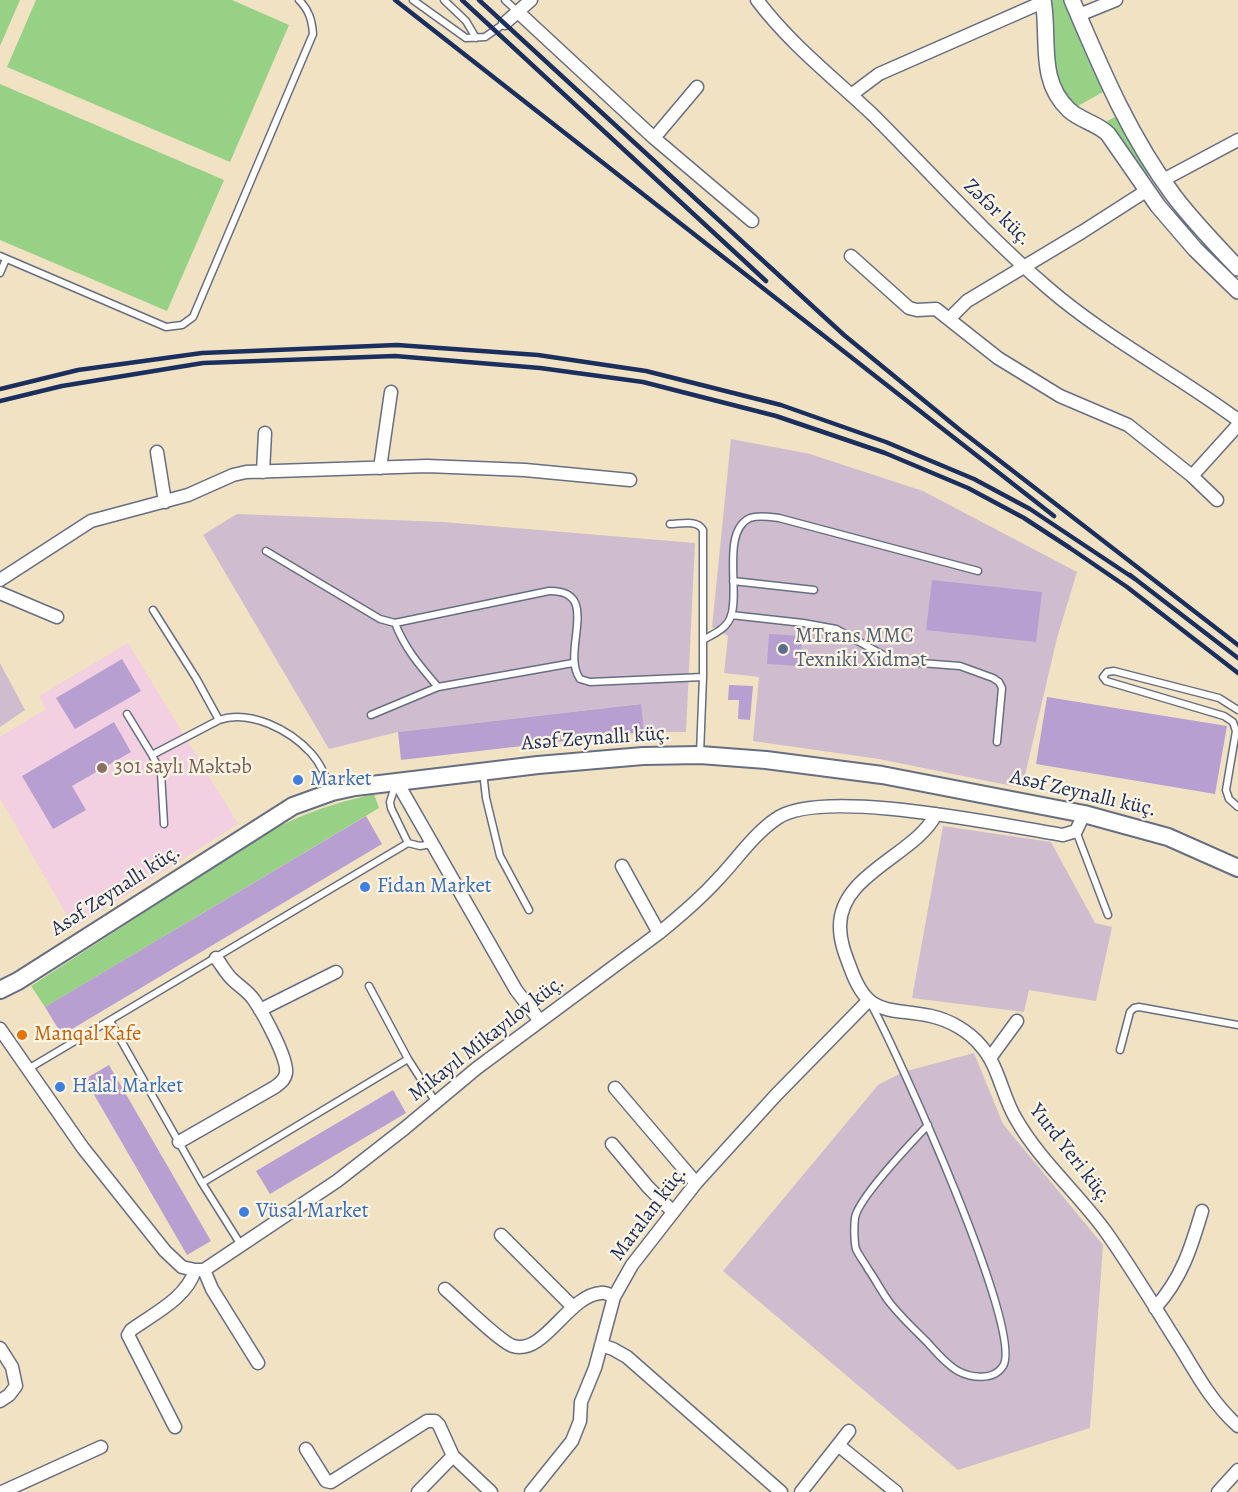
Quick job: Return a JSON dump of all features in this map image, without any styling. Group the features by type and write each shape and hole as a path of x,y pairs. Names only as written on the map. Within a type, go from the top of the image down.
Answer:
{"main road":[{"name":"Asəf Zeynallı küç.","path":"0,990 18,981 293,806 355,786 643,756 700,755 776,761 882,775 1084,814 1168,837 1238,868"}],"street":[{"path":"505,23 529,0"},
{"name":"Zəfər küç.","path":"757,0 786,36 851,94 920,161 964,210 1025,267 1078,312 1238,420"},
{"path":"1072,0 1114,96 1163,180 1181,205 1238,268"},
{"path":"1079,15 1116,0"},
{"path":"851,94 879,74 1043,1 1046,58 1052,86 1067,108 1102,128 1108,134 1146,191 1195,249 1238,291"},
{"path":"518,12 654,138 752,221"},
{"path":"654,138 697,87"},
{"path":"949,319 967,302 1163,180 1238,140"},
{"path":"851,256 909,308 936,309 998,358 1060,396 1128,425 1192,476 1217,500"},
{"path":"380,468 391,392"},
{"path":"1192,476 1238,425"},
{"path":"263,472 265,433"},
{"path":"157,452 165,502"},
{"path":"0,580 92,520 165,502 204,489 233,475 428,466 525,470 630,480"},
{"path":"0,594 57,617"},
{"path":"397,782 516,990 540,1021"},
{"name":"Mikayıl Mikayılov küç.","path":"199,1270 241,1246 337,1181 405,1128 435,1101 659,933 686,911 776,818 801,808 898,809 1063,836 1076,831"},
{"path":"869,1000 852,973 843,946 840,927 842,912 853,893 874,870 923,833 931,825 936,814"},
{"path":"1076,831 1084,814"},
{"path":"622,866 659,933"},
{"path":"179,1143 282,1082 286,1075 282,1056 261,1010 216,958"},
{"path":"261,1010 336,972"},
{"name":"Yurd Yeri küç.","path":"869,1000 882,1009 929,1016 954,1024 981,1045 990,1058 1015,1119 1035,1147 1104,1230 1214,1400 1238,1426"},
{"name":"Maralan küç.","path":"531,1492 577,1432 581,1402 595,1368 614,1297 632,1265 696,1183 776,1095 869,1000"},
{"path":"990,1058 1017,1021"},
{"path":"0,1029 83,1148 165,1251 182,1266 199,1270 258,1363"},
{"path":"615,1088 696,1183"},
{"path":"612,1144 648,1187 673,1212"},
{"path":"1155,1308 1179,1276 1202,1211"},
{"path":"501,1235 573,1307"},
{"path":"175,1427 128,1335 131,1330 184,1291 199,1270"},
{"path":"445,1289 507,1344 523,1348 543,1336 573,1307 602,1292 614,1297"},
{"path":"601,1345 614,1349 627,1357 781,1492"},
{"path":"0,1348 12,1367 16,1386 0,1401"},
{"path":"306,1449 326,1481 331,1482 427,1421 435,1421 453,1456 491,1492"},
{"path":"801,1492 849,1431"},
{"path":"838,1445 896,1492"},
{"path":"2,1492 101,1447"},
{"path":"418,1492 453,1456"},
{"path":"1218,1492 1238,1470"}],"lane":[{"path":"0,273 3,257 166,327 182,325 193,317 313,34 312,20 299,0"},
{"path":"413,0 466,38 485,37 505,23"},
{"path":"444,0 466,21 476,38"},
{"path":"505,0 518,12"},
{"path":"703,640 720,630 732,615 734,542 743,523 752,518 779,518 978,571"},
{"path":"670,524 695,523 703,530 703,677 700,755"},
{"path":"266,551 380,619 395,622 549,591 562,591 576,601 579,611 573,663 580,679 590,682 703,677"},
{"path":"733,581 814,590"},
{"path":"153,610 196,678 219,720"},
{"path":"732,615 836,629 894,661 960,666 993,678 1002,688 997,742"},
{"path":"395,622 410,654 438,687"},
{"path":"371,715 438,687 573,663"},
{"path":"1238,710 1219,698 1124,674 1107,672 1103,676 1106,681 1224,716 1233,722 1236,731 1226,790 1229,799 1238,807"},
{"path":"127,714 161,773 164,824"},
{"path":"152,755 219,720 230,716 244,716 260,720 281,730 310,752 325,774 332,792"},
{"path":"483,772 486,798 500,856 529,910"},
{"path":"397,782 390,802 394,817 408,843"},
{"path":"1076,831 1108,915"},
{"path":"27,1069 408,843 420,846 432,843"},
{"path":"369,986 408,1059 435,1101"},
{"path":"869,1000 928,1125 977,1245 994,1294 1006,1354 1004,1366 993,1375 978,1377 957,1371 936,1352 890,1303 856,1248 855,1216 868,1194 928,1125"},
{"path":"1119,1050 1130,1012 1134,1008 1238,1025"},
{"path":"110,1021 202,1183 241,1246"},
{"path":"202,1183 408,1059"}],"shaded area":[{"path":"731,439 810,454 923,491 1077,572 1057,638 1022,788 879,759 753,741 759,677 724,673 728,636 712,627"},
{"path":"237,514 443,522 695,543 686,732 644,732 640,704 398,732 329,749 203,535"},
{"name":"301 saylı Məktəb","path":"128,643 238,824 74,928 0,798 0,737 46,709 39,696"},
{"path":"0,663 25,710 0,727"},
{"path":"943,826 1051,842 1095,923 1112,927 1096,1001 1029,990 1024,1012 912,998"},
{"path":"974,1053 1003,1124 1103,1245 1090,1428 958,1470 723,1271 878,1085 903,1072"}],"green space":[{"path":"0,0 20,0 0,46"},
{"path":"36,0 232,0 289,25 230,162 7,67"},
{"path":"1050,0 1064,0 1103,92 1076,107 1058,81"},
{"path":"0,84 224,180 167,311 0,240"},
{"path":"1117,116 1151,174 1144,178 1107,121"},
{"path":"374,794 379,808 45,1007 31,986 267,833 319,809"}],"building":[{"path":"932,580 1042,592 1036,642 926,630"},
{"path":"769,634 802,636 800,666 767,664"},
{"path":"122,659 141,691 75,729 56,698"},
{"path":"729,685 753,686 750,720 738,719 739,700 728,700"},
{"path":"1047,697 1227,726 1215,794 1036,764"},
{"path":"641,704 644,732 401,760 398,732"},
{"path":"114,722 131,752 72,786 86,810 53,829 22,776"},
{"path":"366,816 382,844 62,1035 45,1007"},
{"path":"109,1065 211,1241 187,1255 85,1079"},
{"path":"393,1090 406,1113 270,1194 256,1171"}],"railway":[{"path":"395,0 1054,516"},
{"path":"462,0 766,281"},
{"path":"479,0 844,335 960,430 1238,645"},
{"path":"0,389 78,370 202,353 397,345 538,355 646,371 781,405 886,442 974,479 1030,509 1135,579"},
{"path":"0,401 62,386 203,363 395,356 540,368 643,382 776,416 885,453 968,488 1024,518 1127,587 1238,673"},
{"path":"1130,575 1238,658"}],"place":[{"name":"MTrans MMC Texniki Xidmət","path":"783,649"},
{"name":"301 saylı Məktəb","path":"102,768"},
{"name":"Market","path":"298,780"},
{"name":"Fidan Market","path":"365,887"},
{"name":"Manqal Kafe","path":"22,1035"},
{"name":"Halal Market","path":"60,1087"},
{"name":"Vüsal Market","path":"244,1212"}]}
